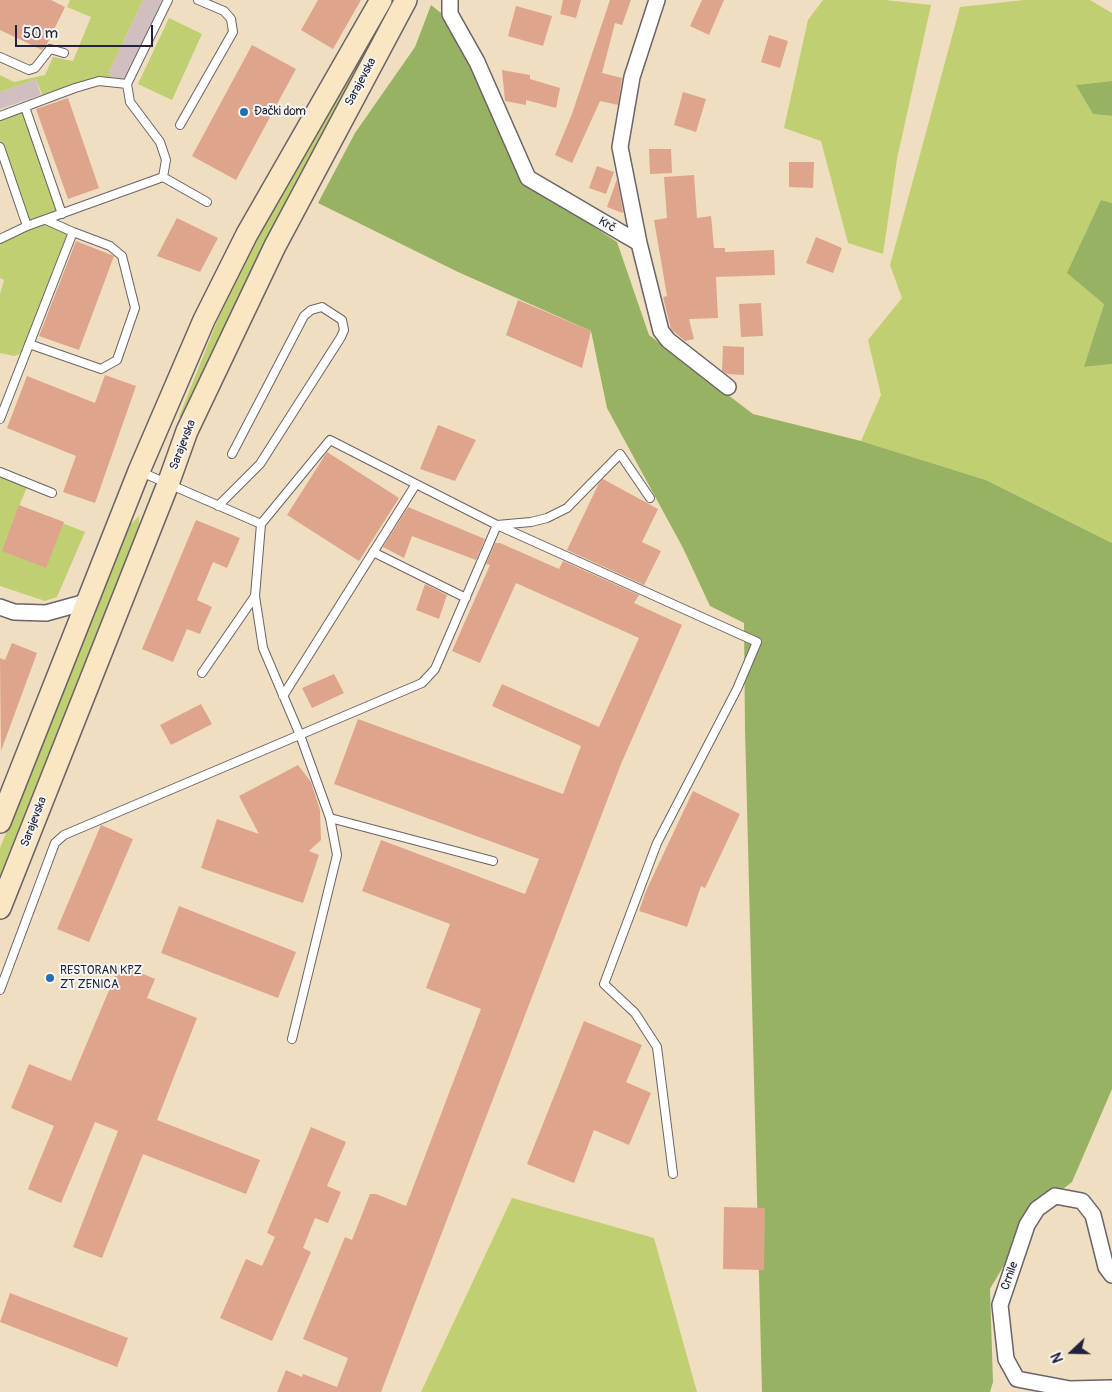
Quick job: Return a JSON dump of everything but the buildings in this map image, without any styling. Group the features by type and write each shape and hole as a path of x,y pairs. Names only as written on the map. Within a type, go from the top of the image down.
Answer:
{"main road":[{"name":"Sarajevska","path":"0,822 139,471 204,320 247,234 381,0"},
{"name":"Sarajevska","path":"0,908 168,484 187,431 237,324 347,109 406,0"}],"street":[{"name":"Krč","path":"450,0 450,14 477,62 528,178 639,243"},
{"name":"Krč","path":"639,243 620,147 632,77 658,0"},
{"path":"639,243 661,331 668,340 728,387"},
{"path":"0,607 14,612 46,613 86,602"},
{"name":"Crnile","path":"1112,1275 1106,1267 1093,1215 1088,1208 1082,1201 1055,1196 1038,1209 1028,1224 1000,1305 1006,1359 1017,1379 1070,1389 1112,1388"}],"lane":[{"path":"163,177 166,160 160,142 130,102 127,84 168,0"},
{"path":"180,125 233,32 231,19 224,11 198,0"},
{"path":"0,57 29,70 35,68 50,49 64,52"},
{"path":"0,116 99,81 127,84"},
{"path":"25,107 62,214"},
{"path":"0,147 27,226"},
{"path":"0,239 27,226 163,177 208,202"},
{"path":"29,344 101,369 117,360 135,308 122,256 110,246 46,220"},
{"path":"0,419 73,232"},
{"path":"218,506 260,464 342,338 344,330 342,320 322,308 311,310 304,316 232,454"},
{"path":"292,1039 337,855 330,818 300,735 263,648 255,596 261,524 330,440 497,525 757,642 737,689 657,844 604,984 635,1014 657,1047 673,1174"},
{"path":"497,525 531,522 547,518 566,508 620,454 650,498"},
{"path":"139,471 261,524"},
{"path":"0,472 52,493"},
{"path":"284,696 416,484"},
{"path":"0,990 55,843 64,834 422,684 435,669 497,525"},
{"path":"373,552 466,598"},
{"path":"202,673 255,596"},
{"path":"330,818 493,861"}],"shaded area":[{"path":"143,0 162,0 124,82 108,74"},
{"path":"36,79 41,95 0,109 0,92"}],"green space":[{"path":"70,0 143,0 108,74 124,82 99,81 44,99 36,79 0,92 0,75 14,82 45,75 53,57 73,61 91,17 67,7"},
{"path":"392,0 397,0 183,418 179,417 218,319 252,247"},
{"path":"823,0 885,0 931,5 897,159 883,254 848,243 821,141 784,128 808,20"},
{"path":"1024,0 1090,0 1112,13 1112,81 1077,85 1093,114 1112,116 1112,203 1101,200 1104,304 1085,367 1112,364 1112,543 986,480 861,441 881,395 868,340 902,298 890,265 960,7"},
{"path":"431,5 441,13 468,53 525,182 617,242 649,335 753,414 861,441 986,480 1112,543 1112,1089 1072,1182 1037,1209 990,1289 993,1382 990,1392 762,1392 744,623 710,606 683,548 607,408 591,331 458,272 318,203 355,133 415,47"},
{"path":"169,18 202,34 172,100 138,84"},
{"path":"1112,81 1112,116 1093,114 1076,85"},
{"path":"25,107 62,214 47,220 73,232 29,344 20,354 14,356 0,353 0,294 4,280 0,278 0,239 27,226 0,147 0,116"},
{"path":"1101,200 1112,203 1112,364 1084,367 1104,304 1067,273"},
{"path":"0,475 28,485 19,506 85,532 57,597 45,601 0,586"},
{"path":"139,516 139,529 0,883 0,848 129,526"},
{"path":"512,1198 654,1238 697,1392 421,1392"}],"place":[{"name":"Đački dom","path":"244,112"},
{"name":"RESTORAN KPZ ZT ZENICA","path":"50,978"}]}
